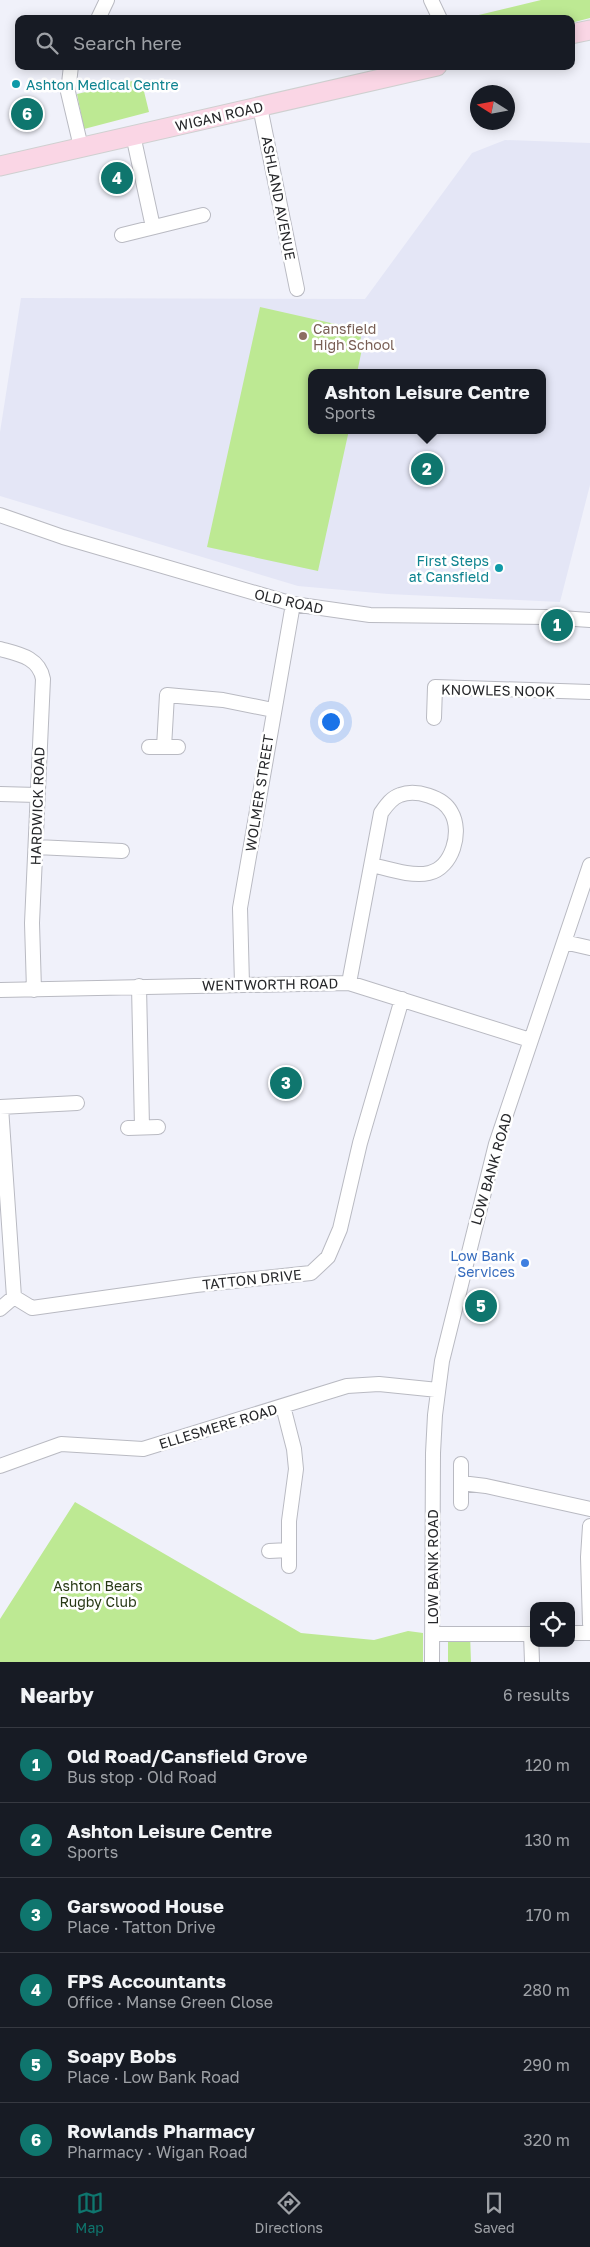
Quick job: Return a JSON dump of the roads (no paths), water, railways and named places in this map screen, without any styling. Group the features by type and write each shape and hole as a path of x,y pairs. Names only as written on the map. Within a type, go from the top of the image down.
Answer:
{"main road":[{"path":"575,33 590,30"},
{"name":"WIGAN ROAD","path":"0,166 420,70"}],"street":[{"path":"100,15 107,0"},
{"path":"431,0 438,15"},
{"path":"71,70 68,92 81,147"},
{"name":"ASHLAND AVENUE","path":"260,107 297,289"},
{"path":"133,135 153,227"},
{"path":"122,235 203,215"},
{"name":"OLD ROAD","path":"0,515 63,537 292,604 370,615 536,617 590,620"},
{"name":"WOLMER STREET","path":"242,984 240,908 292,604"},
{"name":"HARDWICK ROAD","path":"0,649 32,659 42,671 32,923 34,990"},
{"name":"KNOWLES NOOK","path":"434,718 435,687 590,692"},
{"path":"149,747 171,747 167,695 223,700 273,710"},
{"path":"349,983 381,813 388,802 398,795 411,793 435,798 452,812 455,832 452,853 446,863 438,870 416,874 372,865"},
{"path":"0,794 37,795"},
{"path":"36,847 122,851"},
{"name":"LOW BANK ROAD","path":"432,1662 433,1453 438,1390 453,1311 496,1144 590,865"},
{"path":"564,942 590,948"},
{"name":"WENTWORTH ROAD","path":"0,990 349,983 530,1040"},
{"path":"139,986 135,1128 158,1127"},
{"name":"TATTON DRIVE","path":"14,1297 32,1308 311,1273 328,1257 340,1229 360,1143 402,999"},
{"path":"0,1309 14,1297 1,1107 77,1103"},
{"name":"ELLESMERE ROAD","path":"0,1466 61,1444 143,1449 347,1386 363,1384 438,1390"},
{"path":"283,1406 294,1449 296,1469 289,1521 289,1566"},
{"path":"461,1464 461,1503"},
{"path":"461,1483 486,1486 590,1509"},
{"path":"590,1526 588,1557 590,1624"},
{"path":"269,1551 289,1550"},
{"path":"575,1634 590,1633"},
{"path":"432,1634 530,1634"},
{"path":"532,1647 532,1662"}],"place":[{"name":"Ashton Medical Centre","path":"16,84"},
{"name":"Rowlands Pharmacy","path":"27,114"},
{"name":"FPS Accountants","path":"117,178"},
{"name":"Cansfield High School","path":"303,336"},
{"name":"Ashton Leisure Centre","path":"427,469"},
{"name":"First Steps at Cansfield","path":"499,568"},
{"name":"Old Road/Cansfield Grove","path":"557,625"},
{"name":"Garswood House","path":"286,1083"},
{"name":"Low Bank Services","path":"525,1263"},
{"name":"Soapy Bobs","path":"481,1306"}],"park label":[{"name":"Ashton Bears Rugby Club","path":"98,1594"}]}
